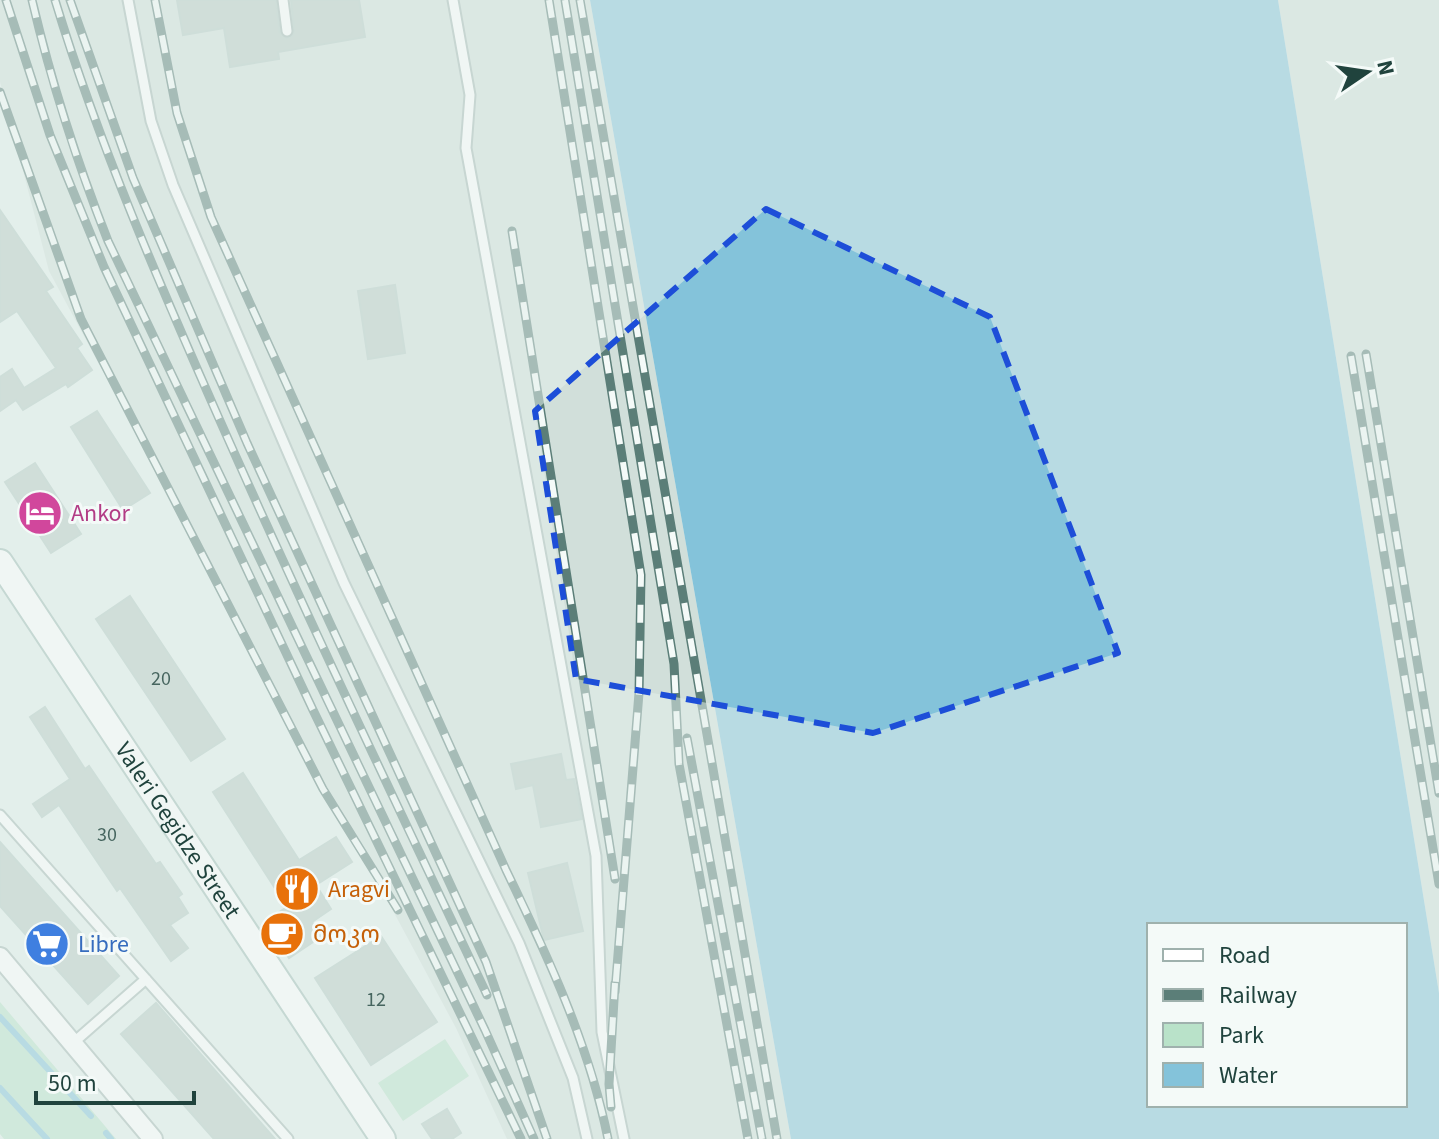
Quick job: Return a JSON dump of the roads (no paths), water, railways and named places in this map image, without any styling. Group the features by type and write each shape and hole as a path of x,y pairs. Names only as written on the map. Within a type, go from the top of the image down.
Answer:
{"street":[{"name":"Valeri Gegidze Street","path":"0,562 383,1139"},
{"path":"0,957 153,1139"}],"lane":[{"path":"128,0 151,121 173,185 344,583 519,943 573,1078 587,1139"},
{"path":"283,0 287,31"},
{"path":"453,0 470,95 466,148 596,856 602,1032 624,1139"},
{"path":"0,815 288,1139"},
{"path":"73,1043 146,979"}],"water":[{"path":"590,0 1278,0 1439,993 1439,1139 791,1139"}],"waterway":[{"path":"0,1017 91,1116"},
{"path":"0,1088 47,1139"},
{"path":"106,1133 111,1139"}],"railway":[{"path":"6,0 50,135 104,267 313,710 521,1139"},
{"path":"32,0 66,122 108,241 485,1030 534,1139"},
{"path":"55,0 111,161 221,423 487,995"},
{"path":"70,0 133,178 247,443 486,962 547,1139"},
{"path":"155,0 177,113 211,217 552,968 590,1069 608,1139"},
{"path":"549,0 641,575 639,693 615,992"},
{"path":"565,0 674,664 679,764 748,1139"},
{"path":"580,0 777,1139"},
{"path":"0,92 81,319 323,789 398,910"},
{"path":"512,231 615,879"},
{"path":"1366,354 1439,793"},
{"path":"1351,356 1439,884"},
{"path":"687,738 762,1139"},
{"path":"611,1107 609,1084 615,983"}],"place":[{"name":"Ankor","path":"40,513"},
{"name":"Aragvi","path":"297,889"},
{"name":"მოკო","path":"282,934"},
{"name":"Libre","path":"47,944"}]}
